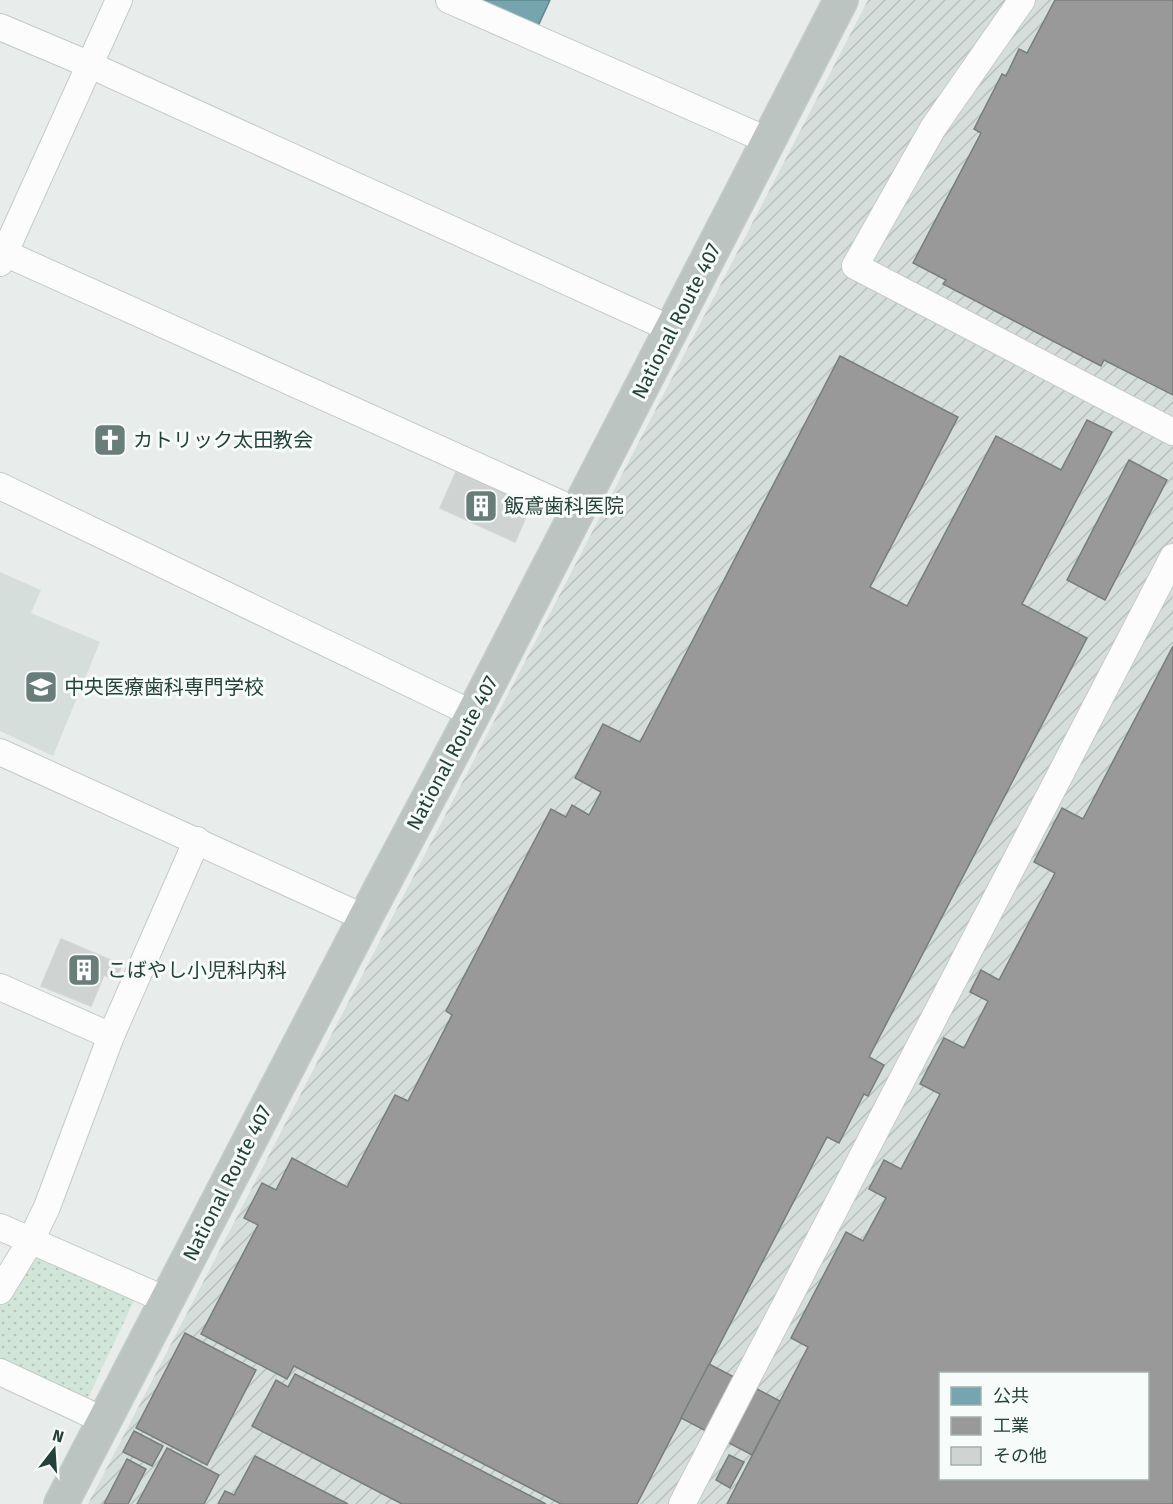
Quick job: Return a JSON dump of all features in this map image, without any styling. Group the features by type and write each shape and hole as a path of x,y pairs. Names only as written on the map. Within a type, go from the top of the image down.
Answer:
{"highway":[{"name":"National Route 407","path":"61,1504 473,714 841,0"}],"street":[{"path":"119,0 1,256 577,511"},
{"path":"449,0 769,141"},
{"path":"1022,0 933,128 855,266 1173,432"},
{"path":"0,27 90,65 671,329"},
{"path":"0,486 473,714"},
{"path":"682,1504 1173,557"},
{"path":"0,752 365,918"},
{"path":"0,1291 30,1242 47,1207 111,1036 196,840"},
{"path":"0,987 111,1036"},
{"path":"0,1227 166,1300"},
{"path":"0,1372 105,1421"}],"shaded area":[{"path":"868,0 1173,0 1173,1504 88,1504"},
{"name":"中央医療歯科専門学校","path":"0,572 41,590 31,613 100,642 53,756 0,731"}],"green space":[{"path":"31,1252 135,1299 85,1404 0,1367 0,1304"}],"building: 公共":[{"path":"480,0 550,0 538,26"}],"building: 工業":[{"path":"1055,0 1173,0 1173,395 1104,360 1101,366 943,284 946,280 913,263 981,133 974,129 1002,74 1006,76 1019,49 1027,53"},
{"path":"840,356 958,417 870,587 907,606 996,436 1061,470 1087,420 1112,432 1022,604 1087,638 869,1057 884,1065 868,1096 864,1094 839,1143 827,1137 637,1504 561,1504 294,1366 287,1379 201,1334 258,1225 244,1218 262,1183 276,1190 292,1158 347,1187 395,1095 408,1101 452,1015 446,1011 551,809 566,817 572,805 589,815 601,792 575,778 603,724 640,742"},
{"path":"1129,460 1167,480 1105,600 1067,580"},
{"path":"1173,646 1173,1504 727,1504 808,1347 791,1338 846,1232 863,1241 886,1198 869,1189 884,1160 901,1169 940,1094 920,1084 944,1038 964,1048 988,1001 970,992 981,970 999,980 1055,873 1034,862 1062,808 1083,819"},
{"path":"185,1333 256,1370 207,1465 136,1428"},
{"path":"709,1364 780,1401 752,1455 681,1418"},
{"path":"295,1374 546,1504 402,1504 252,1426 276,1380 288,1387"},
{"path":"134,1431 163,1446 152,1466 123,1452"},
{"path":"167,1448 219,1475 204,1504 137,1504"},
{"path":"729,1455 744,1462 730,1488 716,1480"},
{"path":"255,1456 348,1504 218,1504 225,1491 234,1495"},
{"path":"127,1459 146,1469 128,1504 104,1504"}],"building: その他":[{"name":"飯鳶歯科医院","path":"456,472 518,499 516,504 529,510 515,542 440,508"},
{"name":"こばやし小児科内科","path":"61,939 122,965 116,980 104,975 91,1006 41,986"}],"place":[{"name":"カトリック太田教会","path":"110,440"},
{"name":"飯鳶歯科医院","path":"481,506"},
{"name":"中央医療歯科専門学校","path":"41,687"},
{"name":"こばやし小児科内科","path":"84,970"}]}
